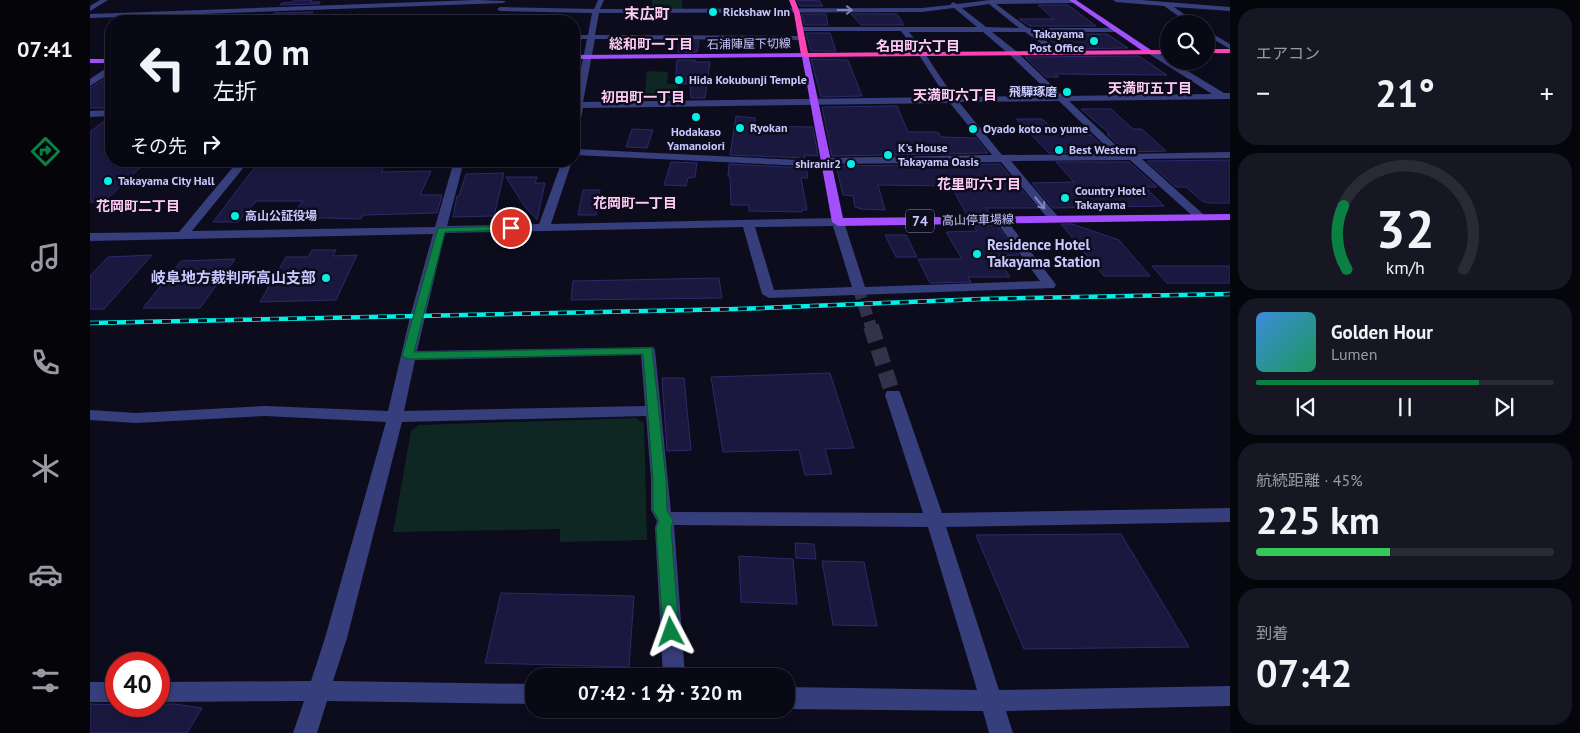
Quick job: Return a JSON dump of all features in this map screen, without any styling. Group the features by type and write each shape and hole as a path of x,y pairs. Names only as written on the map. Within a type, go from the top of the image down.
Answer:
{"highway":[{"path":"792,0 796,10 805,54 1160,52"},
{"path":"1215,50 1230,49"}],"main road":[{"path":"1073,1 1150,52"},
{"path":"805,54 838,222"},
{"name":"石浦陣屋下切線","path":"580,57 805,54"},
{"path":"90,61 105,61"},
{"name":"高山停車場線","path":"838,222 1230,216"}],"street":[{"path":"90,9 105,0"},
{"path":"273,9 279,3 287,0"},
{"path":"119,15 273,9 340,4 503,0 499,15"},
{"path":"580,89 596,12 601,0"},
{"path":"946,0 988,30 1060,98 1127,157 1200,217"},
{"path":"1116,0 1162,2 1230,9"},
{"path":"500,9 596,12 922,10 990,2 1073,1"},
{"path":"457,15 466,2"},
{"path":"990,2 1057,52"},
{"path":"1162,2 1182,15"},
{"path":"200,15 205,12"},
{"path":"90,16 105,15"},
{"path":"800,29 1116,30"},
{"path":"904,30 923,54 942,88 1054,219"},
{"path":"580,37 802,38"},
{"path":"1215,38 1230,49"},
{"path":"1150,52 1227,98"},
{"path":"90,83 105,73"},
{"path":"580,105 1060,98 1227,98"},
{"path":"90,114 105,113"},
{"path":"580,152 826,162 1230,155"},
{"path":"182,236 239,167"},
{"path":"305,733 336,638 395,417 408,356 457,167"},
{"path":"544,228 565,167"},
{"path":"748,224 770,294 1049,285 1001,220"},
{"path":"90,237 838,222 858,287"},
{"path":"408,356 648,350 660,479 660,510 666,521 664,528 673,668"},
{"path":"893,396 935,520 1001,733"},
{"path":"90,415 136,418 265,411 395,417 654,411"},
{"path":"666,521 685,517 935,520 1230,515"},
{"path":"170,692 319,691 525,694"},
{"path":"90,692 105,692"},
{"path":"795,698 991,701 1230,696"}],"green space":[{"path":"652,0 682,0 683,10 652,10"},
{"path":"647,71 668,72 667,84 678,84 678,99 644,99"},
{"path":"636,418 644,423 647,540 560,542 560,529 393,532 411,431 419,425"}],"building":[{"path":"294,0 320,2 319,4 280,5 293,2"},
{"path":"797,0 820,1 823,6 800,6"},
{"path":"1038,5 1068,5 1096,26 1030,26 1019,19 1054,19"},
{"path":"313,12 311,15 273,15 274,13"},
{"path":"802,14 826,14 828,25 804,25"},
{"path":"851,14 897,14 904,25 861,25"},
{"path":"806,33 830,33 836,51 811,51"},
{"path":"1041,34 1107,34 1128,48 1062,49"},
{"path":"679,41 699,41 697,52 678,52"},
{"path":"1139,56 1167,75 1055,74 1059,77 1046,77 1025,57"},
{"path":"811,59 848,60 862,96 821,97"},
{"path":"677,60 710,62 705,98 691,98 690,84 675,84"},
{"path":"105,79 105,108 90,108 90,88"},
{"path":"897,106 908,132 938,132 941,137 976,138 988,153 832,156 822,107"},
{"path":"1081,109 1111,109 1133,129 1142,129 1166,151 1126,152 1107,134 1110,134"},
{"path":"736,116 755,118 755,126 813,127 818,156 804,155 805,158 730,155"},
{"path":"1016,119 1042,119 1056,132 1061,132 1064,135 1091,135 1109,152 1049,153"},
{"name":"Takayama City Hall","path":"105,120 105,167 141,167 104,202 90,202 90,132"},
{"path":"632,129 653,130 647,148 626,147"},
{"path":"1230,160 1230,203 1202,201 1186,187 1176,187 1147,161"},
{"path":"671,162 697,163 695,177 688,178 686,186 664,185"},
{"path":"1056,162 1129,162 1157,187 1145,187 1164,206 1053,208 1032,183 1074,182"},
{"path":"729,164 806,168 808,178 801,178 807,210 802,210 802,212 749,211 749,205 731,205 730,176 728,176"},
{"path":"1000,164 1037,208 986,208 991,215 967,215 951,186 878,185 885,210 861,209 855,207 853,196 843,195 836,166"},
{"path":"255,167 384,167 381,172 431,171 420,195 442,195 437,213 363,215 361,219 291,217 303,201 256,201 238,222 213,222"},
{"path":"504,173 494,216 453,217 457,196 459,196 466,174"},
{"path":"506,177 537,177 535,183 545,183 537,220 525,207"},
{"path":"583,190 600,190 596,215 578,215"},
{"path":"1061,224 1072,224 1119,240 1150,276 1104,276"},
{"path":"997,225 1019,255 996,256 1010,277 968,277 971,282 930,283 918,259 962,259 946,232 977,231 974,226"},
{"path":"885,235 906,235 917,257 896,257"},
{"path":"312,250 336,250 333,256 357,255 336,300 260,302 286,257 308,257"},
{"path":"152,255 104,309 90,309 90,276 108,257"},
{"path":"235,259 200,308 143,308 181,261"},
{"path":"1152,266 1230,266 1230,283 1167,283"},
{"path":"719,278 722,298 571,300 573,281"},
{"path":"830,373 854,448 825,449 832,474 805,475 799,450 723,452 711,377"},
{"path":"662,378 684,378 691,450 667,451"},
{"path":"1121,534 1189,647 1024,649 976,535"},
{"path":"795,543 814,544 816,559 796,558"},
{"path":"739,556 793,559 797,604 741,602"},
{"path":"822,561 864,562 877,626 833,625"},
{"path":"501,593 634,596 629,667 485,663"},
{"path":"90,704 105,704 105,717 170,717 170,704 202,708 187,733 90,733"}],"tunnel":[{"path":"858,287 871,327"},
{"path":"871,326 893,395"}],"railway":[{"path":"90,323 738,309 982,299 1230,294"}],"place":[{"name":"Rickshaw Inn","path":"713,12"},
{"name":"Takayama Post Office","path":"1094,41"},
{"name":"Hida Kokubunji Temple","path":"679,80"},
{"name":"飛驒琢磨","path":"1067,92"},
{"name":"Hodakaso Yamanoiori","path":"696,117"},
{"name":"Ryokan","path":"740,128"},
{"name":"Oyado koto no yume","path":"973,129"},
{"name":"Best Western","path":"1059,150"},
{"name":"K's House Takayama Oasis","path":"888,155"},
{"name":"shiranir2","path":"851,164"},
{"name":"Takayama City Hall","path":"108,181"},
{"name":"Country Hotel Takayama","path":"1065,198"},
{"name":"高山公証役場","path":"235,216"},
{"name":"Residence Hotel Takayama Station","path":"977,254"},
{"name":"岐阜地方裁判所高山支部","path":"326,278"}],"district":[{"name":"末広町","path":"647,14"},
{"name":"総和町一丁目","path":"651,44"},
{"name":"名田町六丁目","path":"918,46"},
{"name":"天満町五丁目","path":"1150,88"},
{"name":"天満町六丁目","path":"955,95"},
{"name":"初田町一丁目","path":"643,97"},
{"name":"花里町六丁目","path":"979,184"},
{"name":"花岡町一丁目","path":"635,203"},
{"name":"花岡町二丁目","path":"138,206"}],"route":[{"path":"511,228 441,230 408,356 648,350 660,479 660,510 666,521 664,528 671,632"}]}
